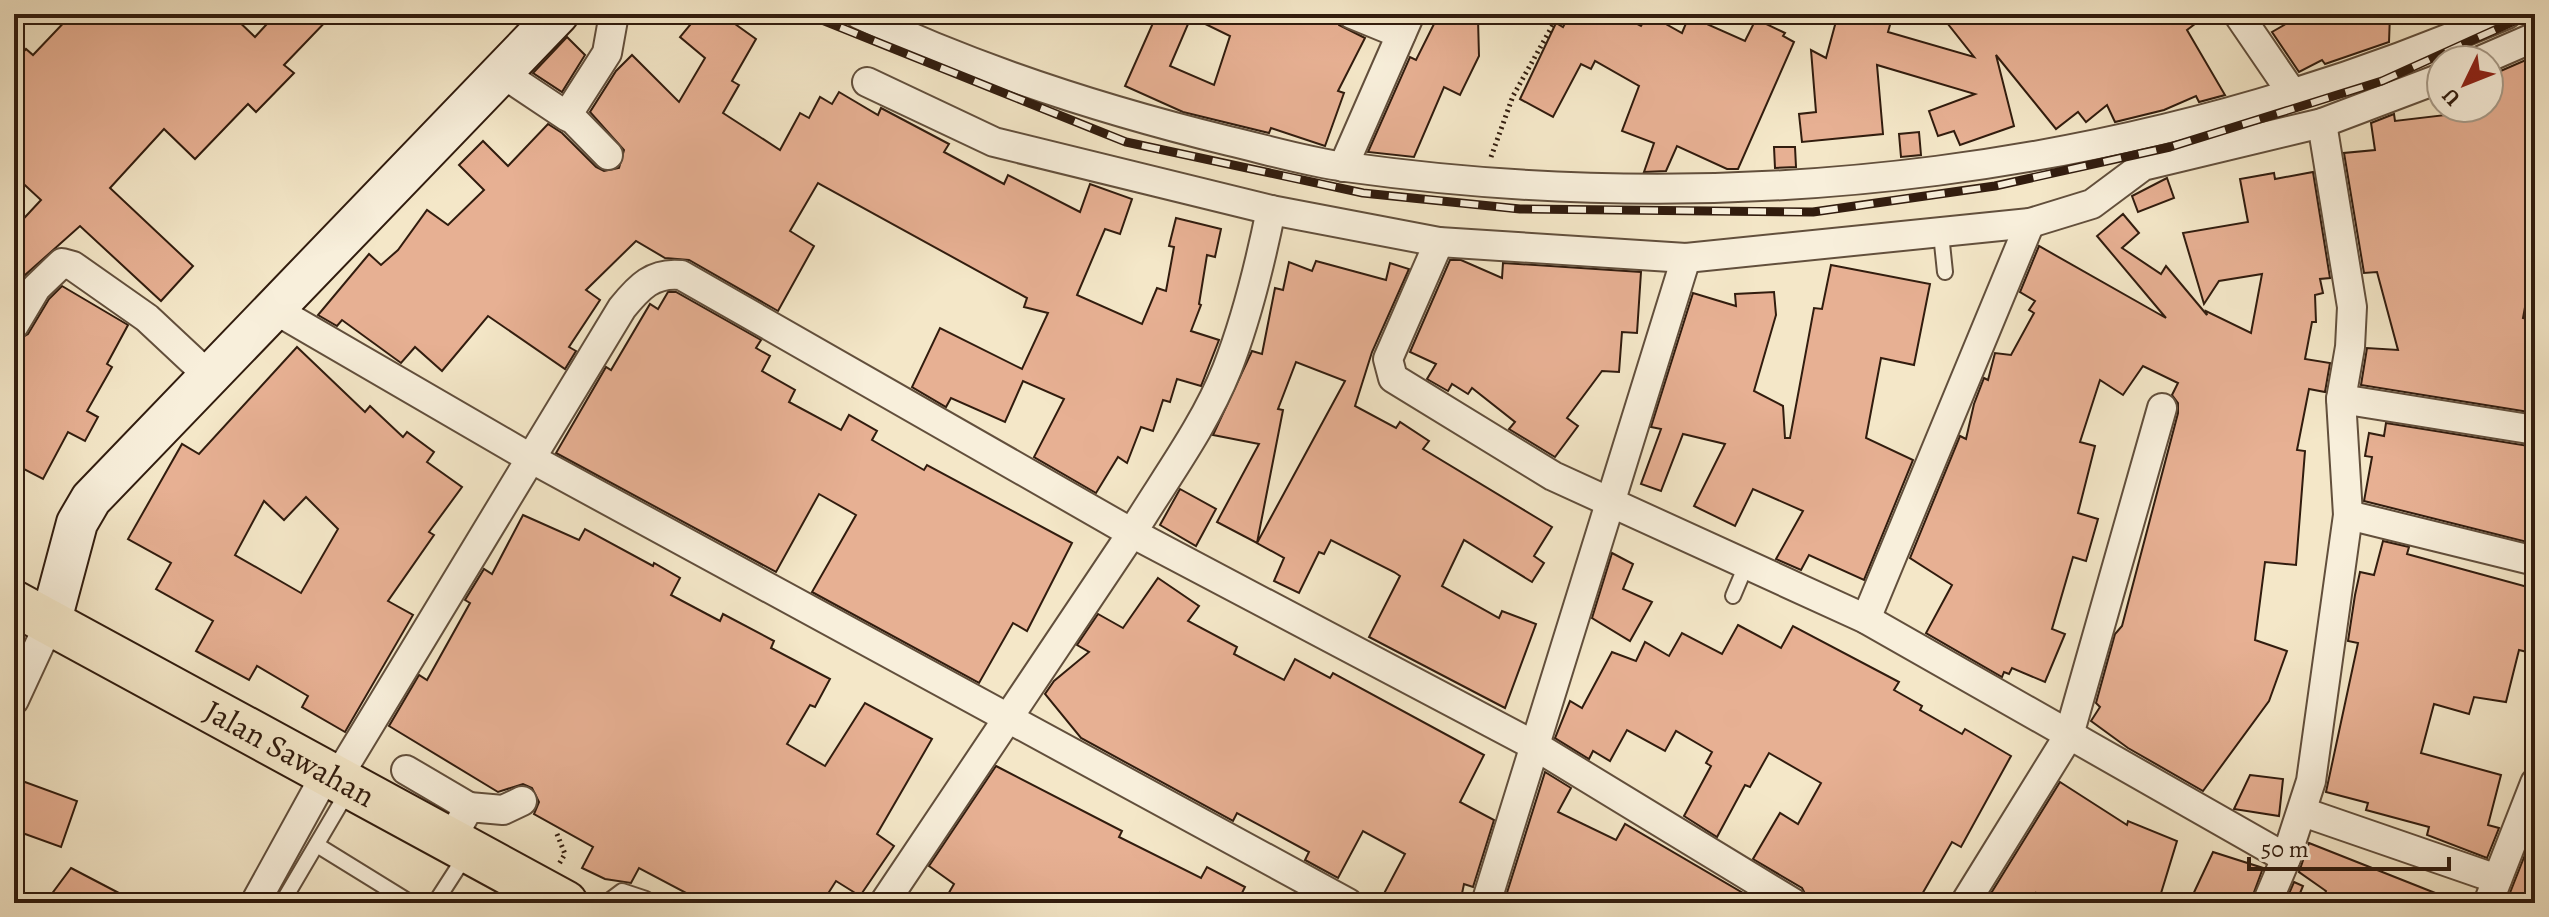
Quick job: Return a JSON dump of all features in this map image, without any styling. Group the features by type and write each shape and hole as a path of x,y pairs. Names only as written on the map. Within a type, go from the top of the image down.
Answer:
{"main road":[{"path":"29,633 82,512 272,308 558,14"},
{"name":"Jalan Sawahan","path":"29,633 337,780 462,833 554,901"}],"street":[{"path":"568,117 571,106 607,53 614,14"},
{"path":"859,14 924,46 972,64 1155,123 1343,167 1483,181 1688,190 1853,181 2056,155 2224,114 2292,93 2422,50 2507,14"},
{"path":"1343,167 1405,24 1352,14"},
{"path":"2238,14 2292,93"},
{"path":"2505,50 2535,37"},
{"path":"502,73 568,117 608,155"},
{"path":"867,82 994,142 1271,210 1439,242 1686,258 2030,223 2092,204 2143,166 2322,123 2425,84"},
{"path":"2267,903 2303,812 2311,781 2348,515 2341,399 2350,347 2352,307 2322,123"},
{"path":"884,903 1132,533 1204,416 1227,370 1259,270 1271,210"},
{"path":"1866,619 2030,223"},
{"path":"1439,242 1388,359 1388,369 1393,378 1553,476 1866,619 2286,858"},
{"path":"1486,903 1537,747 1686,258"},
{"path":"14,325 46,275 62,263 73,266 147,318 209,376"},
{"path":"255,903 337,780 629,299 652,278 665,273 681,275 1132,533 1537,747 1793,903"},
{"path":"272,308 532,459 1348,903"},
{"path":"2341,399 2535,430"},
{"path":"1965,903 2069,735 2162,408"},
{"path":"2348,515 2535,561"},
{"path":"14,700 29,633"},
{"path":"406,770 462,833 522,801"},
{"path":"2303,812 2492,891 2535,783"}],"lane":[{"path":"1941,234 1945,272"},
{"path":"1733,596 1747,563"},
{"path":"282,903 317,845 337,780"},
{"path":"435,903 462,833"},
{"path":"317,845 411,903"},
{"path":"606,903 622,891 646,899"}],"path":[{"path":"1483,181 1513,96 1559,14"}],"building":[{"path":"72,14 231,14 255,37 276,14 333,14 284,65 294,73 256,112 248,104 195,159 164,129 110,188 193,266 161,301 80,226 24,276 14,292 14,229 41,200 14,175 14,62 26,49 33,55"},
{"path":"699,14 721,14 756,39 732,81 739,85 723,113 780,150 800,113 809,118 820,97 832,104 839,92 878,115 881,108 949,144 944,152 1004,184 1008,175 1080,212 1090,184 1132,199 1120,234 1105,229 1077,295 1142,324 1157,288 1166,291 1174,247 1169,246 1176,218 1221,229 1215,257 1207,255 1201,305 1191,331 1219,340 1201,386 1177,379 1170,402 1163,400 1153,431 1141,427 1127,463 1118,457 1096,493 1034,457 1064,399 1023,381 1005,422 951,398 946,407 912,387 940,328 1022,369 1048,313 1024,307 1027,298 818,183 790,231 814,246 778,311 689,260 665,258 636,241 586,290 600,300 569,347 576,351 565,369 488,316 442,371 415,347 401,363 342,320 337,326 318,315 369,254 381,265 398,250 427,210 448,225 484,190 459,165 483,141 508,166 548,124 562,133 596,167 604,171 619,168 624,150 590,112 616,71 632,55 679,102 705,58 680,37"},
{"path":"1157,14 1335,14 1339,25 1365,38 1338,91 1344,93 1325,146 1271,128 1269,133 1183,112 1125,86","holes":["1191,17 1230,36 1214,85 1170,66"]},
{"path":"1439,14 1469,14 1478,19 1479,56 1460,95 1444,87 1414,157 1368,152 1410,57 1416,60"},
{"path":"1570,14 1601,14 1617,22 1620,15 1641,26 1648,14 1682,33 1689,16 1745,41 1756,19 1785,33 1783,36 1794,42 1738,169 1727,169 1677,146 1666,171 1644,172 1654,143 1622,131 1639,86 1595,61 1591,69 1581,64 1553,117 1520,99 1556,23 1563,27"},
{"path":"1838,14 1893,14 1888,32 1974,57 1940,14 2208,14 2187,30 2225,95 2199,102 2196,96 2164,110 2115,122 2107,105 2086,122 2078,112 2056,129 1996,55 2014,126 1960,145 1954,131 1938,136 1929,111 1975,94 1877,65 1883,134 1802,142 1799,114 1816,112 1811,50 1826,58"},
{"path":"2274,14 2390,14 2389,42 2325,64 2322,60 2299,72 2272,32 2284,25"},
{"path":"567,37 585,55 562,92 533,73"},
{"path":"2535,56 2535,278 2528,291 2523,318 2535,321 2535,413 2361,385 2367,348 2398,350 2377,272 2364,273 2344,153 2375,150 2371,123 2394,114 2395,121 2425,117 2425,124 2505,124 2505,69"},
{"path":"1919,132 1921,155 1901,157 1899,134"},
{"path":"1774,147 1795,147 1796,167 1775,168"},
{"path":"2313,172 2330,278 2320,279 2323,293 2315,295 2316,322 2312,322 2305,359 2330,363 2325,392 2309,389 2297,450 2305,451 2296,565 2265,562 2255,640 2287,651 2269,701 2203,791 2128,748 2091,721 2100,707 2096,703 2115,634 2122,626 2178,413 2178,403 2172,395 2178,383 2143,366 2123,395 2100,380 2080,442 2095,446 2078,513 2098,519 2086,561 2073,557 2052,629 2065,634 2045,682 2012,668 2009,674 2004,672 2002,677 1926,633 1952,585 1910,558 1960,436 1966,439 1974,404 1984,378 1988,380 1995,353 2011,355 2034,313 2029,310 2035,301 2020,292 2039,246 2166,318 2097,236 2123,214 2139,233 2122,248 2161,274 2166,266 2207,315 2206,311 2251,333 2262,274 2219,281 2204,304 2183,233 2248,222 2240,179 2274,173 2275,179"},
{"path":"2167,178 2174,198 2138,212 2132,196"},
{"path":"1450,260 1461,260 1502,278 1503,263 1641,272 1637,333 1622,332 1619,372 1602,371 1567,418 1578,426 1555,457 1509,429 1515,422 1472,388 1468,394 1452,384 1448,391 1427,379 1436,364 1410,352"},
{"path":"1316,261 1386,280 1390,263 1409,269 1372,352 1355,406 1396,428 1400,422 1429,441 1423,449 1552,527 1534,556 1544,563 1532,582 1464,540 1442,586 1499,618 1502,611 1536,624 1505,708 1369,637 1400,576 1394,572 1331,540 1324,554 1319,552 1299,593 1274,581 1284,558 1217,522 1259,444 1213,435 1252,351 1262,354 1275,288 1283,290 1289,262 1312,271","holes":["1296,362 1345,381 1257,543 1283,410 1278,409"]},
{"path":"1831,265 1930,284 1914,365 1881,358 1866,438 1913,460 1864,580 1809,555 1801,570 1776,559 1803,511 1753,489 1735,526 1694,506 1725,444 1683,434 1661,491 1641,484 1661,429 1651,427 1693,293 1736,306 1735,294 1774,292 1776,315 1754,391 1783,406 1785,438 1790,438 1814,308 1822,309"},
{"path":"62,286 128,325 107,364 112,367 87,411 98,417 85,441 68,432 43,479 14,464 14,342 28,334 49,299"},
{"path":"668,292 676,292 761,340 756,348 770,356 762,371 795,390 789,402 841,430 849,415 877,431 872,440 924,470 927,465 1072,543 1027,631 1013,623 979,683 812,592 856,515 819,494 776,572 556,453 606,367 611,370 650,304 658,309"},
{"path":"297,347 365,412 370,406 403,437 407,432 434,452 427,462 462,487 429,532 434,535 388,601 413,615 345,732 302,707 308,696 257,666 249,680 196,651 213,621 156,589 171,563 128,539 182,444 199,454","holes":["306,497 338,529 301,593 235,555 264,501 284,520"]},
{"path":"2386,423 2535,447 2535,544 2364,501 2372,457 2365,456 2369,433 2384,436"},
{"path":"1180,489 1216,509 1196,546 1160,525"},
{"path":"523,515 579,540 585,529 653,566 654,563 680,578 671,595 720,621 723,614 774,641 771,648 830,679 815,707 810,705 787,744 825,766 865,703 932,739 877,834 894,846 860,896 836,881 822,903 705,903 639,868 631,883 605,879 582,868 593,847 534,814 539,802 532,788 523,784 498,792 389,726 419,675 427,680 470,603 465,600 484,569 492,574"},
{"path":"2383,541 2409,547 2407,554 2535,589 2535,654 2519,650 2506,702 2474,697 2469,714 2434,704 2421,753 2501,775 2488,825 2499,828 2487,858 2427,835 2429,827 2366,810 2368,803 2326,792 2358,643 2348,641 2360,572 2374,575"},
{"path":"1612,553 1633,564 1623,589 1652,602 1630,641 1592,618"},
{"path":"1158,578 1199,606 1188,621 1237,647 1234,654 1284,680 1295,659 1330,678 1333,673 1484,755 1460,802 1494,820 1473,887 1464,884 1460,903 1379,903 1405,854 1363,831 1338,878 1305,860 1309,852 1237,813 1233,821 1081,738 1045,694 1054,681 1089,652 1077,645 1098,614 1123,628"},
{"path":"1738,625 1781,648 1793,626 1899,682 1894,690 1922,706 1920,710 1962,734 1965,729 2011,756 1961,847 1952,842 1917,903 1810,903 1802,888 1753,859 1780,813 1798,824 1821,783 1769,753 1750,787 1745,785 1717,837 1684,816 1711,766 1706,763 1712,752 1676,731 1665,751 1627,730 1610,761 1593,751 1589,759 1555,738 1570,701 1582,708 1612,652 1636,661 1645,642 1669,656 1682,633 1722,654"},
{"path":"996,766 1122,831 1119,837 1201,878 1207,867 1245,887 1237,903 1180,903 1160,893 1155,903 943,903 954,884 929,866"},
{"path":"1545,772 1571,788 1558,812 1616,840 1625,824 1760,903 1516,903 1505,899"},
{"path":"2250,775 2283,779 2279,816 2234,809"},
{"path":"14,778 77,801 61,847 14,830"},
{"path":"2060,782 2127,825 2128,821 2177,841 2158,903 2054,903 2036,893 2031,903 1985,903"},
{"path":"2532,837 2535,838 2535,903 2506,903"},
{"path":"2309,843 2458,903 2321,903 2326,891 2299,872"},
{"path":"2213,852 2263,868 2250,903 2189,903"},
{"path":"71,868 138,903 45,903"},
{"path":"2294,882 2303,886 2296,903 2285,903"}],"railway":[{"path":"807,14 1126,142 1363,193 1520,209 1813,212 1995,186 2170,147 2382,81 2530,14"}]}
